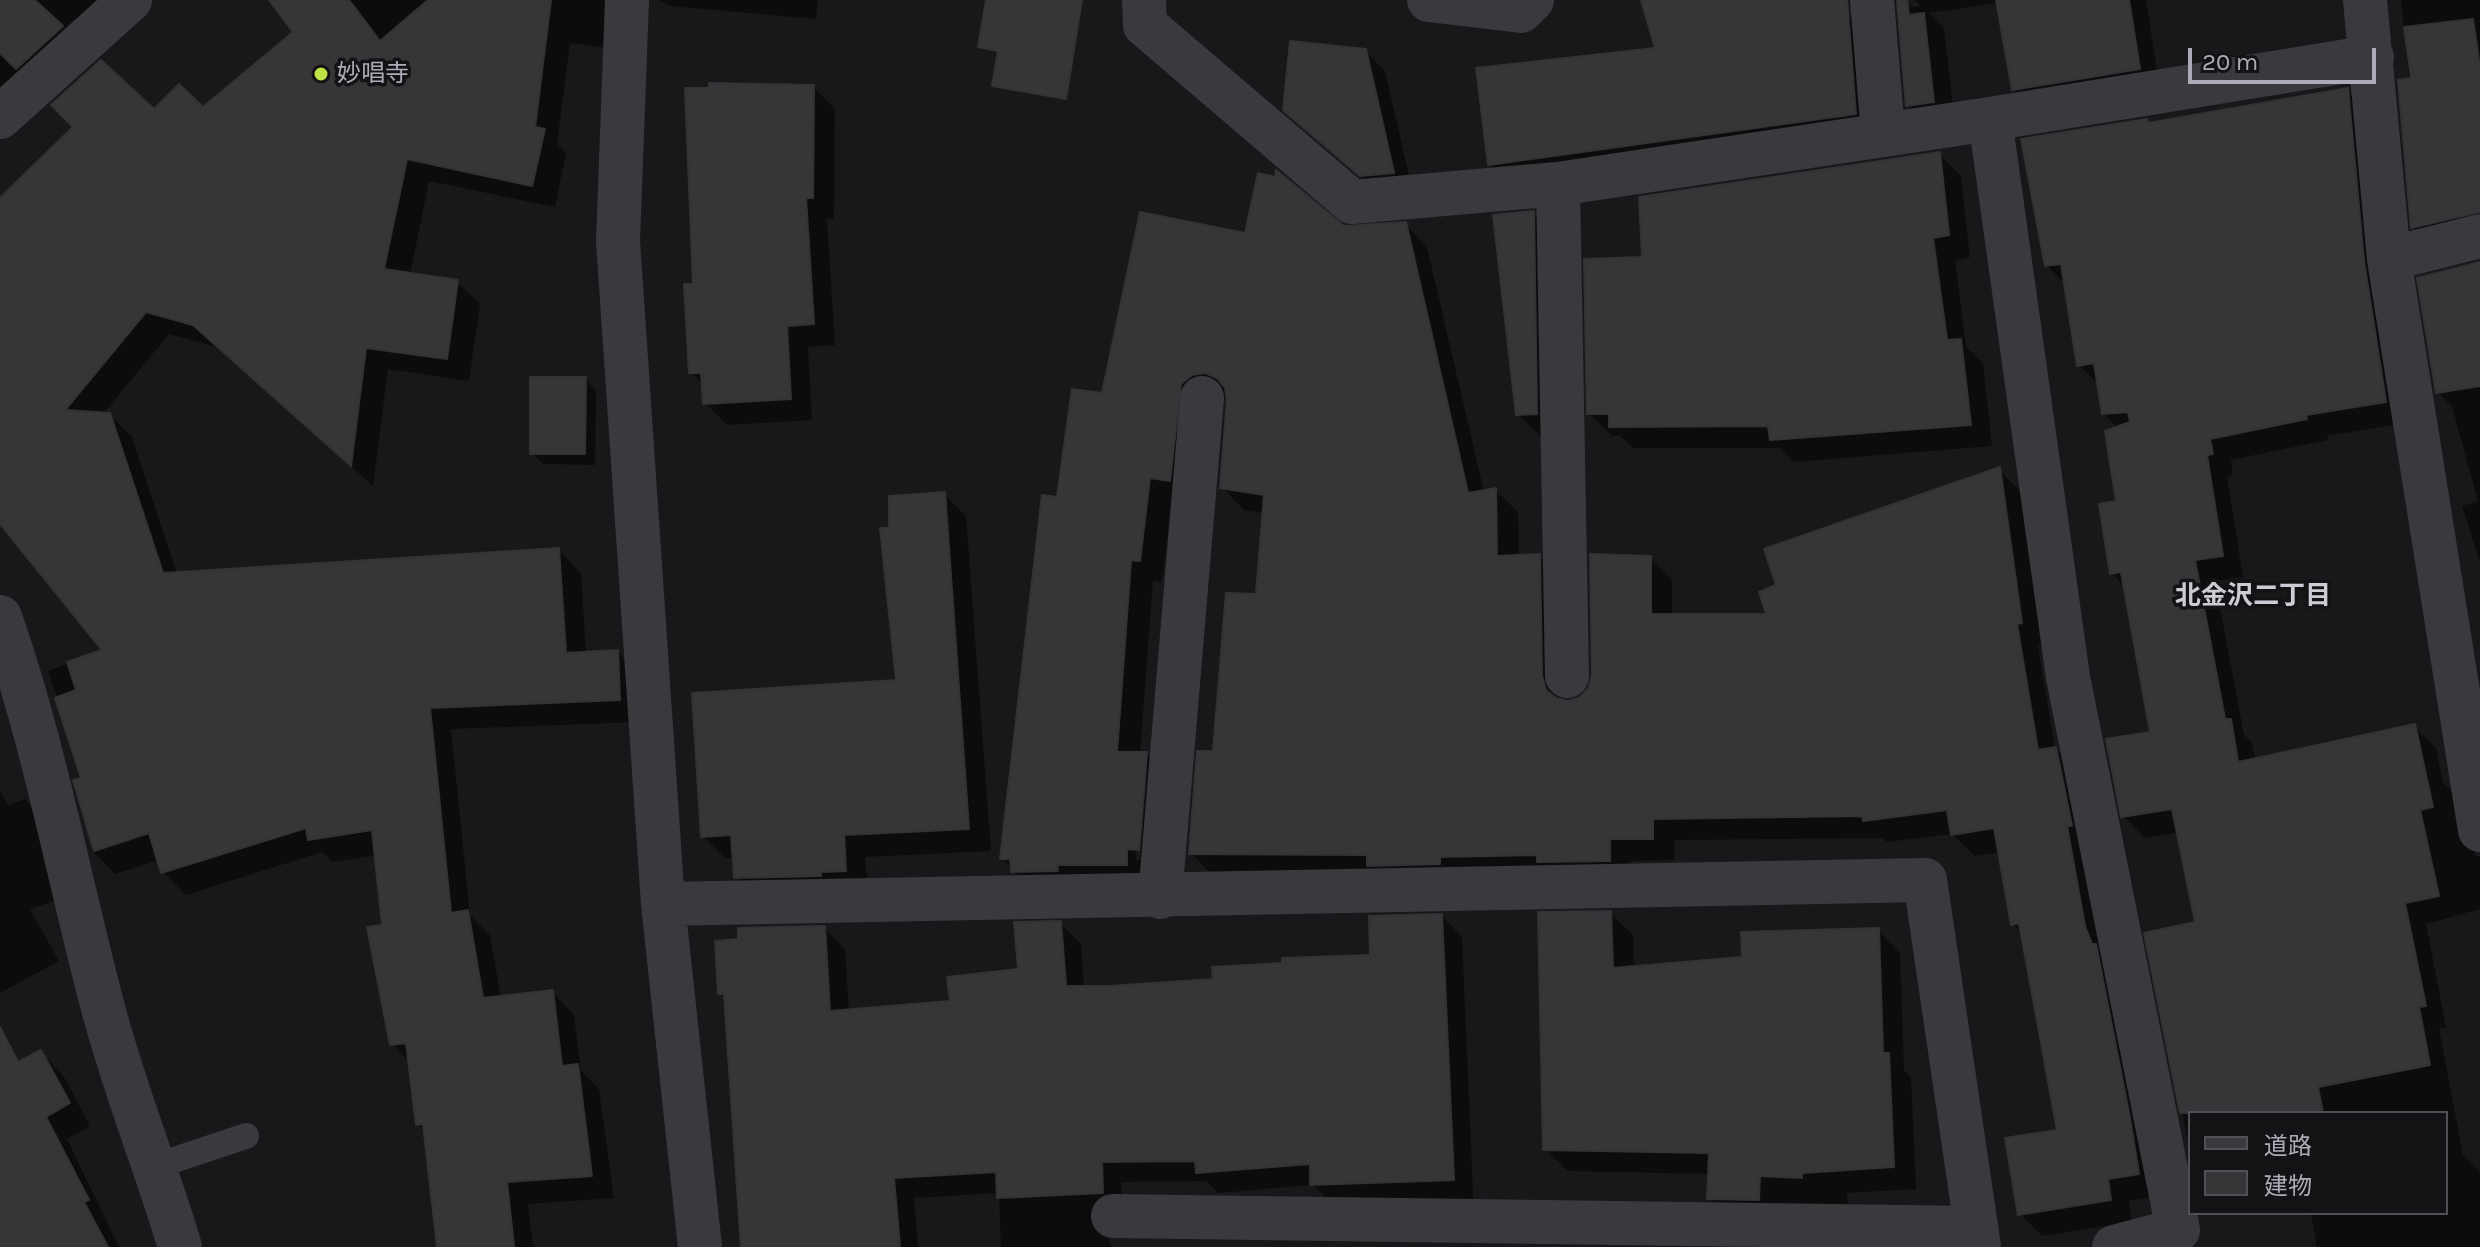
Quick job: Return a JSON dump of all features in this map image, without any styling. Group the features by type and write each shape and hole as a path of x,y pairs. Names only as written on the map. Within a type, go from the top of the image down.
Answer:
{"street":[{"path":"0,117 130,0"},
{"path":"627,0 618,241 663,904 700,1247"},
{"path":"1144,0 1145,25 1352,202 1558,184 2372,57"},
{"path":"1429,0 1521,11 1532,0"},
{"path":"1872,0 1883,133"},
{"path":"2365,0 2389,259 2480,830"},
{"path":"1990,119 2068,677 2178,1230 2114,1247"},
{"path":"1558,184 1567,676"},
{"path":"2389,259 2480,236"},
{"path":"1160,897 1202,398"},
{"path":"0,617 9,673 102,1007 180,1247"},
{"path":"663,904 1160,897 1925,880 1978,1238 1628,1235 1113,1216"}],"lane":[{"path":"156,1166 246,1136"}],"building":[{"path":"0,0 35,0 63,26 16,69 0,53"},
{"path":"269,0 349,0 380,41 428,0 551,0 535,127 545,129 532,186 407,159 384,269 458,280 447,359 366,348 351,466 193,325 146,312 65,410 110,413 163,573 559,548 566,653 618,650 620,700 430,708 451,913 468,910 483,998 553,990 562,1066 578,1064 592,1176 507,1182 514,1247 437,1247 423,1124 416,1125 406,1043 390,1045 367,927 382,925 372,830 308,840 306,828 161,873 149,833 94,851 73,780 81,778 55,698 76,690 67,662 102,650 0,524 0,198 73,127 51,105 101,60 154,109 179,84 203,107 293,32"},
{"path":"986,0 1082,0 1066,99 992,86 998,51 978,47"},
{"path":"1641,0 1847,0 1856,114 1488,165 1476,68 1655,48"},
{"path":"1897,0 1907,0 1909,15 1924,13 1934,102 1906,106"},
{"path":"1996,0 2129,0 2140,69 2012,90"},
{"path":"2473,19 2480,67 2480,212 2411,228 2398,80 2411,78 2404,27"},
{"path":"1290,41 1366,49 1394,173 1360,176 1283,110"},
{"path":"709,83 814,85 813,198 806,198 814,324 787,326 791,399 703,404 701,373 689,373 684,284 693,284 685,88 709,88"},
{"path":"2348,88 2364,261 2386,402 2306,415 2307,419 2210,439 2213,454 2207,455 2223,556 2195,560 2225,719 2231,719 2238,762 2415,724 2433,807 2420,810 2439,896 2405,903 2426,1006 2419,1007 2430,1065 2318,1087 2323,1111 2180,1113 2144,933 2195,922 2172,809 2121,817 2106,739 2150,732 2121,572 2110,574 2099,504 2116,501 2105,431 2130,422 2128,412 2102,414 2094,363 2077,366 2061,264 2045,266 2021,139 2147,119 2148,123"},
{"path":"1940,152 1949,235 1933,238 1947,340 1961,339 1971,425 1770,440 1768,426 1609,427 1609,414 1587,414 1584,259 1642,257 1639,197"},
{"path":"1276,170 1344,226 1406,222 1468,493 1496,488 1497,556 1540,554 1542,676 1546,690 1556,698 1568,701 1579,698 1588,689 1592,676 1590,554 1651,556 1651,614 1766,614 1759,592 1776,585 1764,549 2000,467 2022,623 2017,624 2038,750 2056,747 2072,826 2067,826 2085,926 2092,944 2096,944 2139,1174 2108,1179 2111,1200 2018,1215 2005,1138 2057,1130 2019,923 2011,925 1994,828 1951,835 1947,810 1863,821 1862,816 1653,819 1653,839 1610,839 1610,861 1537,862 1537,855 1440,857 1440,864 1367,866 1367,855 1189,854 1197,751 1213,751 1226,593 1256,594 1264,495 1220,488 1227,399 1225,388 1217,378 1205,373 1192,375 1181,384 1170,481 1150,478 1140,561 1131,560 1117,752 1147,752 1139,850 1127,849 1127,865 1057,865 1058,871 1011,872 1010,859 1000,859 1042,495 1057,497 1072,389 1102,393 1140,212 1245,233 1258,173 1275,177"},
{"path":"1534,211 1537,414 1516,415 1493,215"},
{"path":"2480,262 2480,386 2436,393 2417,278"},
{"path":"530,377 586,377 585,454 530,454"},
{"path":"945,492 969,829 844,835 846,871 821,872 821,876 734,878 731,835 701,837 692,693 896,680 880,528 889,528 889,496"},
{"path":"1611,911 1613,968 1742,957 1741,932 1879,928 1883,1053 1889,1053 1894,1167 1802,1173 1802,1178 1760,1176 1759,1200 1707,1199 1709,1153 1543,1150 1538,912"},
{"path":"1442,914 1454,1180 1310,1185 1310,1164 1196,1173 1195,1161 1102,1162 1103,1193 997,1198 996,1172 894,1178 900,1247 741,1247 724,994 718,994 715,941 738,939 738,928 825,926 830,1011 950,1001 947,977 1018,969 1014,922 1061,921 1066,986 1109,986 1213,979 1212,967 1282,963 1282,958 1370,955 1369,916"},
{"path":"0,1027 18,1062 41,1050 70,1103 46,1117 89,1200 84,1202 108,1247 0,1247"}],"place":[{"name":"妙唱寺","path":"321,74"}],"district":[{"name":"北金沢二丁目","path":"2253,597"}]}
